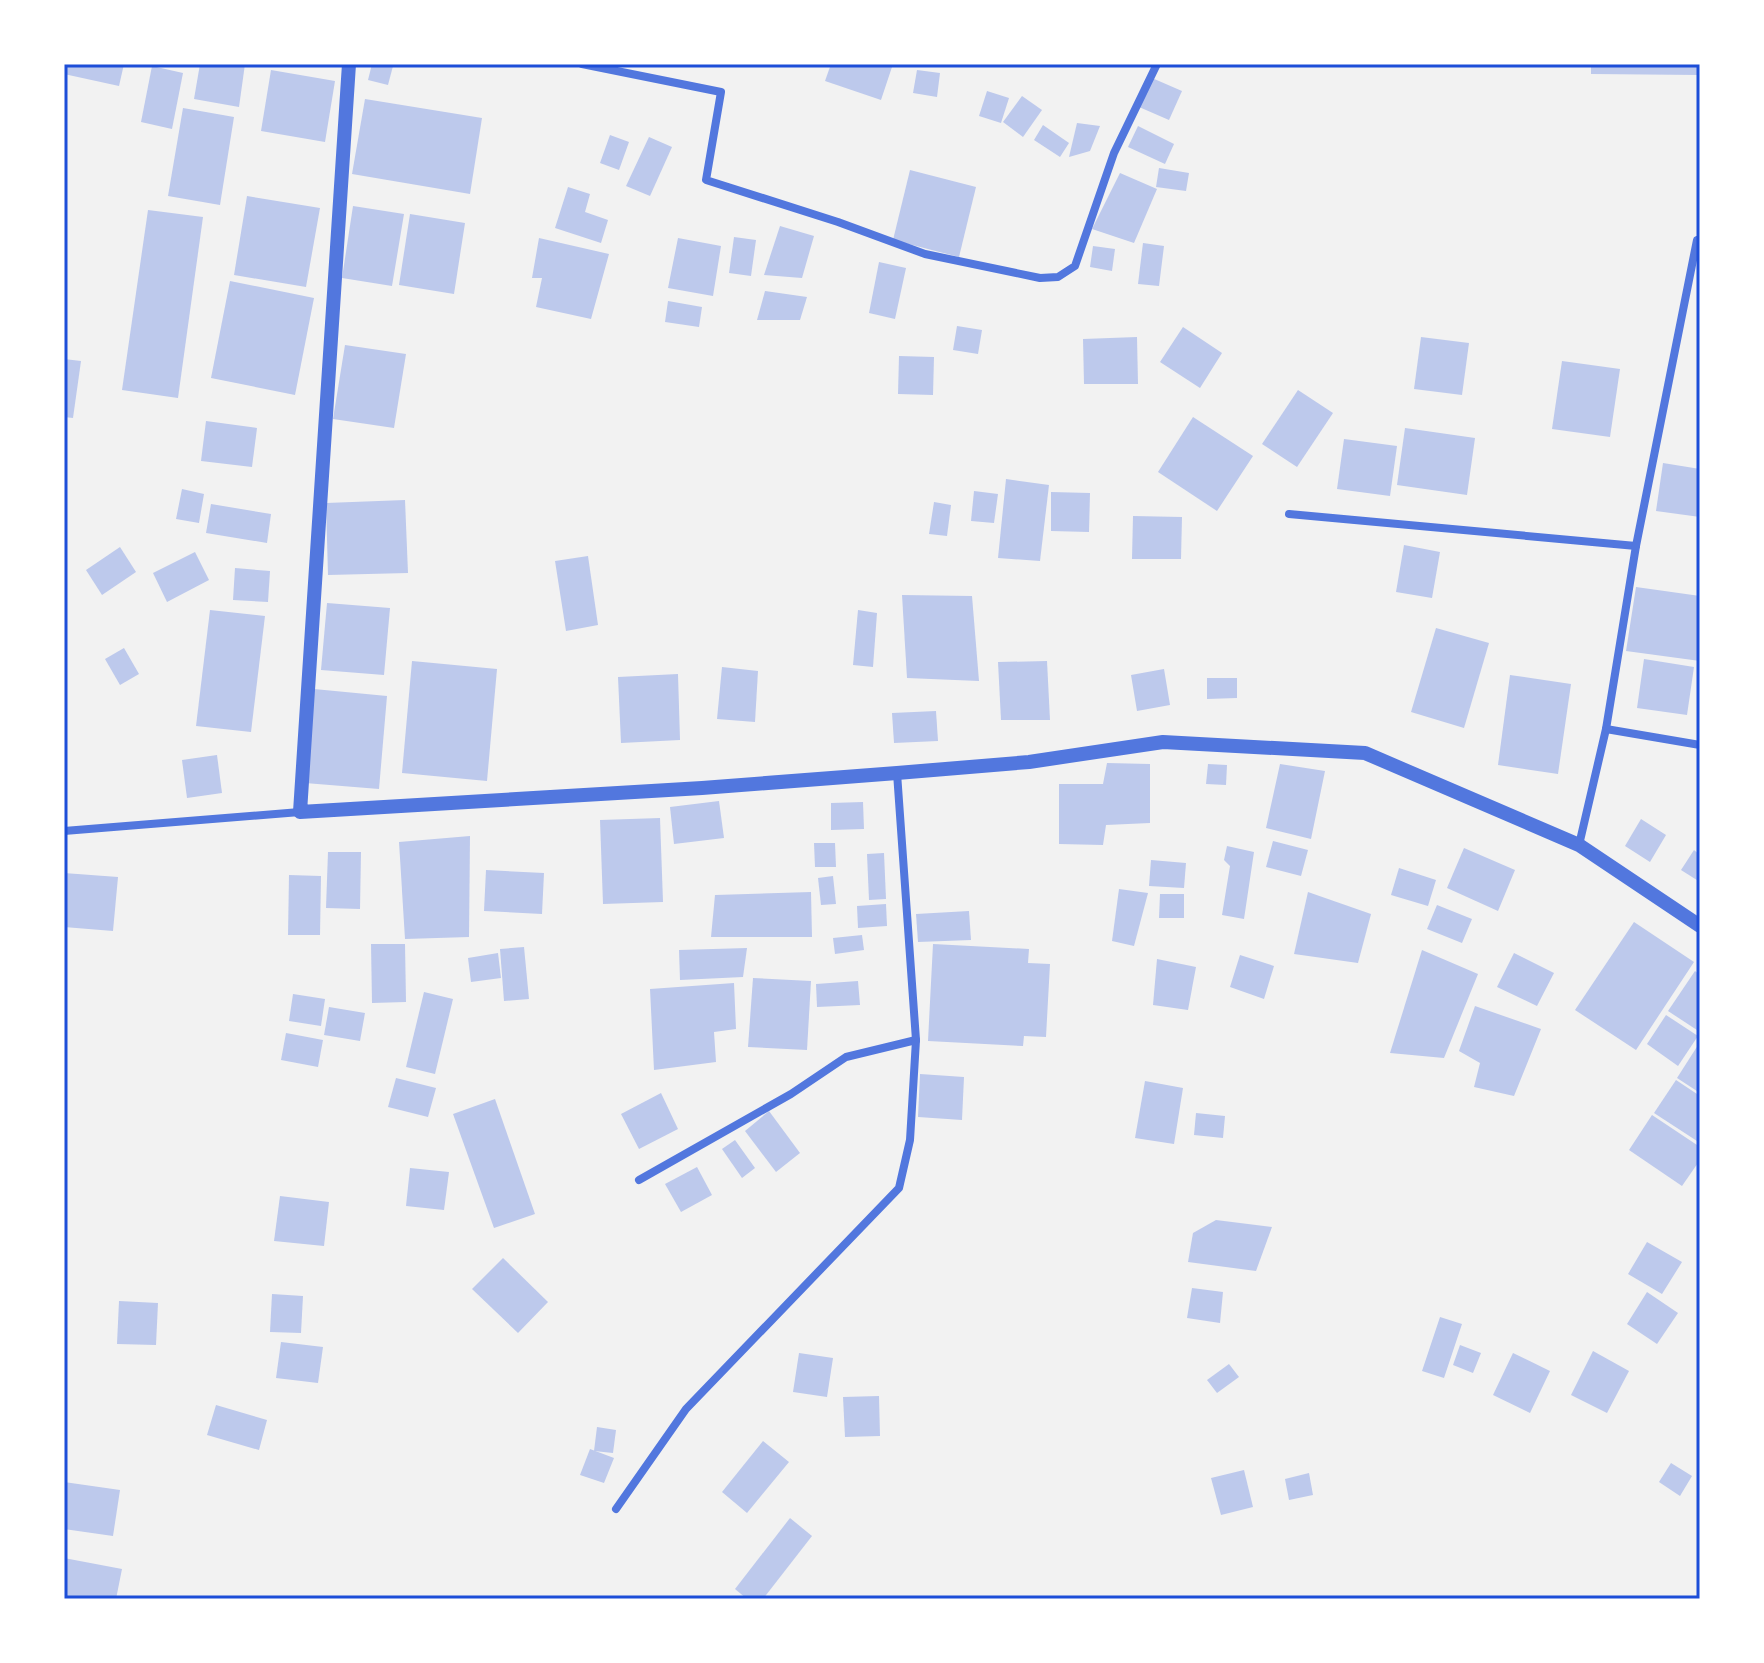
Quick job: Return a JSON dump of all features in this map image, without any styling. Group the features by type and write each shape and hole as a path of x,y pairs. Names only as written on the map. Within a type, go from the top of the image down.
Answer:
{"street":[{"path":"300,812 349,64"},
{"path":"582,64 721,92 706,180 838,222 925,254 1040,278 1058,277 1075,266 1114,153 1157,64"},
{"path":"1579,845 1606,729 1636,546 1697,240 1700,239"},
{"path":"1289,514 1636,546"},
{"path":"1606,729 1700,745"},
{"path":"64,831 300,812 897,773 1029,762 1163,742 1365,753 1579,845 1700,926"},
{"path":"616,1509 686,1409 899,1188 910,1140 916,1040 897,773"},
{"path":"639,1180 791,1094 846,1057 916,1040"}],"building":[{"path":"64,64 124,64 119,86 64,74"},
{"path":"200,64 245,64 239,107 194,99"},
{"path":"372,64 393,66 388,85 368,80"},
{"path":"831,64 893,64 881,100 825,81"},
{"path":"1591,64 1700,64 1700,75 1591,74"},
{"path":"152,66 183,73 172,129 141,122"},
{"path":"271,70 335,81 325,142 261,131"},
{"path":"917,70 940,73 937,97 913,93"},
{"path":"1152,78 1182,91 1169,120 1139,107"},
{"path":"987,91 1009,98 1001,123 979,116"},
{"path":"1022,96 1042,110 1023,137 1003,122"},
{"path":"365,99 482,118 470,194 352,174"},
{"path":"183,108 234,117 220,205 168,196"},
{"path":"1077,123 1100,126 1090,151 1069,157"},
{"path":"1043,125 1069,143 1060,157 1034,140"},
{"path":"1138,126 1174,144 1165,164 1128,147"},
{"path":"610,135 629,142 619,170 600,163"},
{"path":"649,137 672,147 650,196 626,186"},
{"path":"1159,168 1189,173 1186,191 1156,187"},
{"path":"910,170 976,187 959,257 893,240"},
{"path":"1120,173 1157,189 1134,243 1092,229"},
{"path":"568,187 590,194 585,212 608,220 601,243 555,228"},
{"path":"247,196 320,208 306,287 234,275"},
{"path":"353,206 404,214 392,286 342,278"},
{"path":"148,210 203,217 178,398 122,390"},
{"path":"410,214 465,223 454,294 399,285"},
{"path":"780,226 814,236 802,278 764,275"},
{"path":"734,237 756,240 751,276 729,273"},
{"path":"539,238 609,254 591,319 536,307 542,278 532,278"},
{"path":"678,238 721,246 713,296 668,288"},
{"path":"1143,243 1164,246 1159,286 1138,284"},
{"path":"1093,246 1115,249 1112,271 1090,267"},
{"path":"879,262 906,268 895,319 869,313"},
{"path":"230,281 314,298 295,395 211,378"},
{"path":"765,291 807,297 800,320 757,320"},
{"path":"668,301 702,307 699,327 665,322"},
{"path":"957,326 982,330 978,354 953,350"},
{"path":"1183,327 1222,353 1200,388 1160,362"},
{"path":"1137,337 1138,384 1084,384 1083,339"},
{"path":"1421,337 1469,343 1462,395 1414,389"},
{"path":"345,345 406,354 394,428 333,419"},
{"path":"899,356 934,357 933,395 898,394"},
{"path":"64,359 81,361 73,418 64,417"},
{"path":"1562,361 1620,369 1610,437 1552,429"},
{"path":"1298,390 1333,413 1297,467 1262,444"},
{"path":"1193,417 1253,456 1217,511 1158,472"},
{"path":"206,421 257,428 252,467 201,461"},
{"path":"1405,428 1475,438 1467,495 1397,485"},
{"path":"1344,439 1397,446 1390,496 1337,489"},
{"path":"1663,463 1700,469 1700,517 1656,511"},
{"path":"1006,479 1049,485 1040,561 998,558"},
{"path":"182,489 204,494 199,523 176,519"},
{"path":"974,491 998,494 994,523 971,521"},
{"path":"1051,492 1090,493 1089,532 1051,531"},
{"path":"405,500 408,573 328,575 326,503"},
{"path":"934,502 951,505 947,536 929,534"},
{"path":"211,504 271,514 267,543 206,533"},
{"path":"1133,516 1182,517 1181,559 1132,559"},
{"path":"1404,545 1440,552 1432,598 1396,592"},
{"path":"120,547 136,572 102,595 86,570"},
{"path":"195,552 209,580 167,602 153,573"},
{"path":"588,556 598,625 566,631 555,561"},
{"path":"235,568 270,571 268,602 233,600"},
{"path":"1636,587 1700,596 1700,661 1626,651"},
{"path":"902,595 972,596 979,681 907,678"},
{"path":"327,603 390,608 384,675 321,670"},
{"path":"210,610 265,616 251,732 196,726"},
{"path":"858,610 877,613 873,667 853,665"},
{"path":"1436,628 1489,643 1464,728 1411,712"},
{"path":"124,648 139,674 120,685 105,659"},
{"path":"1644,659 1694,667 1687,715 1637,708"},
{"path":"412,661 497,669 487,781 402,773"},
{"path":"1047,661 1050,720 1001,720 998,662"},
{"path":"722,667 758,671 755,722 717,719"},
{"path":"1164,669 1170,705 1137,711 1131,675"},
{"path":"678,674 680,740 621,743 618,677"},
{"path":"1510,675 1571,684 1558,774 1498,765"},
{"path":"1207,678 1237,678 1237,698 1207,699"},
{"path":"314,689 387,696 379,789 305,783"},
{"path":"936,711 938,741 894,743 892,713"},
{"path":"217,755 222,793 187,798 182,760"},
{"path":"1107,763 1150,764 1150,823 1106,825 1103,845 1059,844 1059,784 1103,784"},
{"path":"1208,764 1227,765 1226,785 1206,784"},
{"path":"1280,764 1325,771 1311,839 1266,828"},
{"path":"719,801 724,838 674,844 670,807"},
{"path":"863,802 864,829 831,830 831,803"},
{"path":"660,818 663,902 603,904 600,820"},
{"path":"1641,819 1666,835 1650,862 1625,846"},
{"path":"470,836 469,937 405,939 399,842"},
{"path":"1273,841 1308,850 1301,876 1266,867"},
{"path":"814,843 835,843 836,867 815,867"},
{"path":"1227,846 1254,852 1244,919 1222,915 1230,866 1224,860"},
{"path":"1464,848 1515,870 1498,911 1447,888"},
{"path":"1694,850 1700,855 1700,882 1681,870"},
{"path":"328,852 361,852 360,909 326,908"},
{"path":"884,853 886,899 869,900 867,854"},
{"path":"1151,860 1186,863 1184,888 1149,886"},
{"path":"1399,868 1436,880 1428,906 1391,895"},
{"path":"486,870 544,873 542,914 484,911"},
{"path":"64,873 118,877 113,931 64,927"},
{"path":"289,875 321,876 320,935 288,935"},
{"path":"833,876 836,904 821,905 818,878"},
{"path":"1119,889 1148,893 1134,946 1112,941"},
{"path":"811,892 812,937 711,937 715,895"},
{"path":"1308,892 1371,914 1358,963 1294,954"},
{"path":"1160,894 1184,894 1184,918 1159,918"},
{"path":"886,904 887,926 858,928 857,906"},
{"path":"1437,905 1472,919 1462,943 1427,929"},
{"path":"969,911 971,940 918,942 916,914"},
{"path":"1634,922 1694,962 1636,1050 1575,1010"},
{"path":"862,935 864,950 835,954 833,938"},
{"path":"371,944 405,944 406,1002 372,1003"},
{"path":"933,944 1029,949 1028,963 1050,964 1046,1037 1024,1036 1023,1046 928,1041"},
{"path":"524,947 529,999 504,1001 500,949"},
{"path":"747,948 743,977 680,980 679,950"},
{"path":"1422,950 1478,974 1444,1058 1390,1053"},
{"path":"498,953 501,978 471,982 468,958"},
{"path":"1514,953 1554,973 1537,1006 1497,987"},
{"path":"1240,955 1274,966 1264,999 1230,987"},
{"path":"1157,959 1196,967 1188,1010 1153,1005"},
{"path":"1695,971 1700,975 1700,1032 1668,1011"},
{"path":"753,978 811,981 807,1050 748,1047"},
{"path":"858,981 860,1005 817,1007 816,984"},
{"path":"734,983 736,1029 714,1032 716,1062 654,1070 650,989"},
{"path":"424,992 453,999 435,1074 406,1067"},
{"path":"293,994 325,999 321,1026 289,1021"},
{"path":"1475,1006 1541,1029 1514,1096 1474,1087 1480,1063 1459,1051"},
{"path":"329,1007 365,1013 360,1041 324,1035"},
{"path":"1666,1015 1698,1036 1678,1066 1647,1044"},
{"path":"286,1033 323,1040 318,1067 281,1060"},
{"path":"1700,1042 1700,1093 1677,1078"},
{"path":"920,1074 964,1077 962,1120 918,1117"},
{"path":"396,1078 436,1088 428,1117 388,1107"},
{"path":"1676,1080 1700,1096 1700,1136 1697,1141 1654,1113"},
{"path":"1145,1081 1183,1088 1174,1144 1135,1138"},
{"path":"661,1093 678,1129 639,1149 621,1114"},
{"path":"495,1099 535,1214 494,1228 453,1114"},
{"path":"769,1111 800,1153 776,1172 745,1131"},
{"path":"1196,1113 1225,1116 1223,1138 1194,1135"},
{"path":"1652,1115 1700,1147 1700,1160 1682,1186 1629,1150"},
{"path":"735,1140 755,1168 742,1178 722,1149"},
{"path":"697,1167 712,1195 681,1212 665,1184"},
{"path":"410,1168 449,1172 444,1210 406,1206"},
{"path":"280,1196 329,1202 324,1246 274,1241"},
{"path":"1216,1220 1272,1227 1256,1271 1188,1262 1193,1233"},
{"path":"1647,1242 1682,1262 1662,1294 1628,1274"},
{"path":"503,1258 548,1302 518,1333 472,1289"},
{"path":"1192,1288 1223,1292 1220,1323 1187,1318"},
{"path":"1647,1292 1678,1313 1657,1344 1627,1324"},
{"path":"272,1294 303,1296 301,1333 270,1332"},
{"path":"119,1301 158,1303 156,1345 117,1344"},
{"path":"1440,1317 1462,1324 1444,1378 1422,1371"},
{"path":"281,1342 323,1347 318,1383 276,1378"},
{"path":"1460,1345 1481,1353 1473,1373 1453,1365"},
{"path":"1593,1351 1629,1371 1607,1413 1571,1395"},
{"path":"799,1353 833,1358 827,1397 793,1392"},
{"path":"1513,1353 1550,1371 1530,1413 1493,1395"},
{"path":"1229,1364 1239,1377 1217,1393 1207,1380"},
{"path":"879,1396 880,1436 845,1437 843,1397"},
{"path":"216,1405 267,1420 259,1450 207,1435"},
{"path":"597,1427 616,1430 613,1453 594,1451"},
{"path":"763,1441 789,1462 747,1513 722,1492"},
{"path":"590,1449 614,1458 604,1483 580,1475"},
{"path":"1671,1463 1692,1476 1680,1496 1659,1482"},
{"path":"1244,1470 1253,1507 1221,1515 1211,1478"},
{"path":"1309,1473 1313,1495 1289,1500 1285,1479"},
{"path":"64,1482 120,1490 113,1536 64,1529"},
{"path":"790,1518 812,1536 763,1599 747,1599 735,1589"},
{"path":"64,1558 122,1569 116,1599 64,1599"}]}
